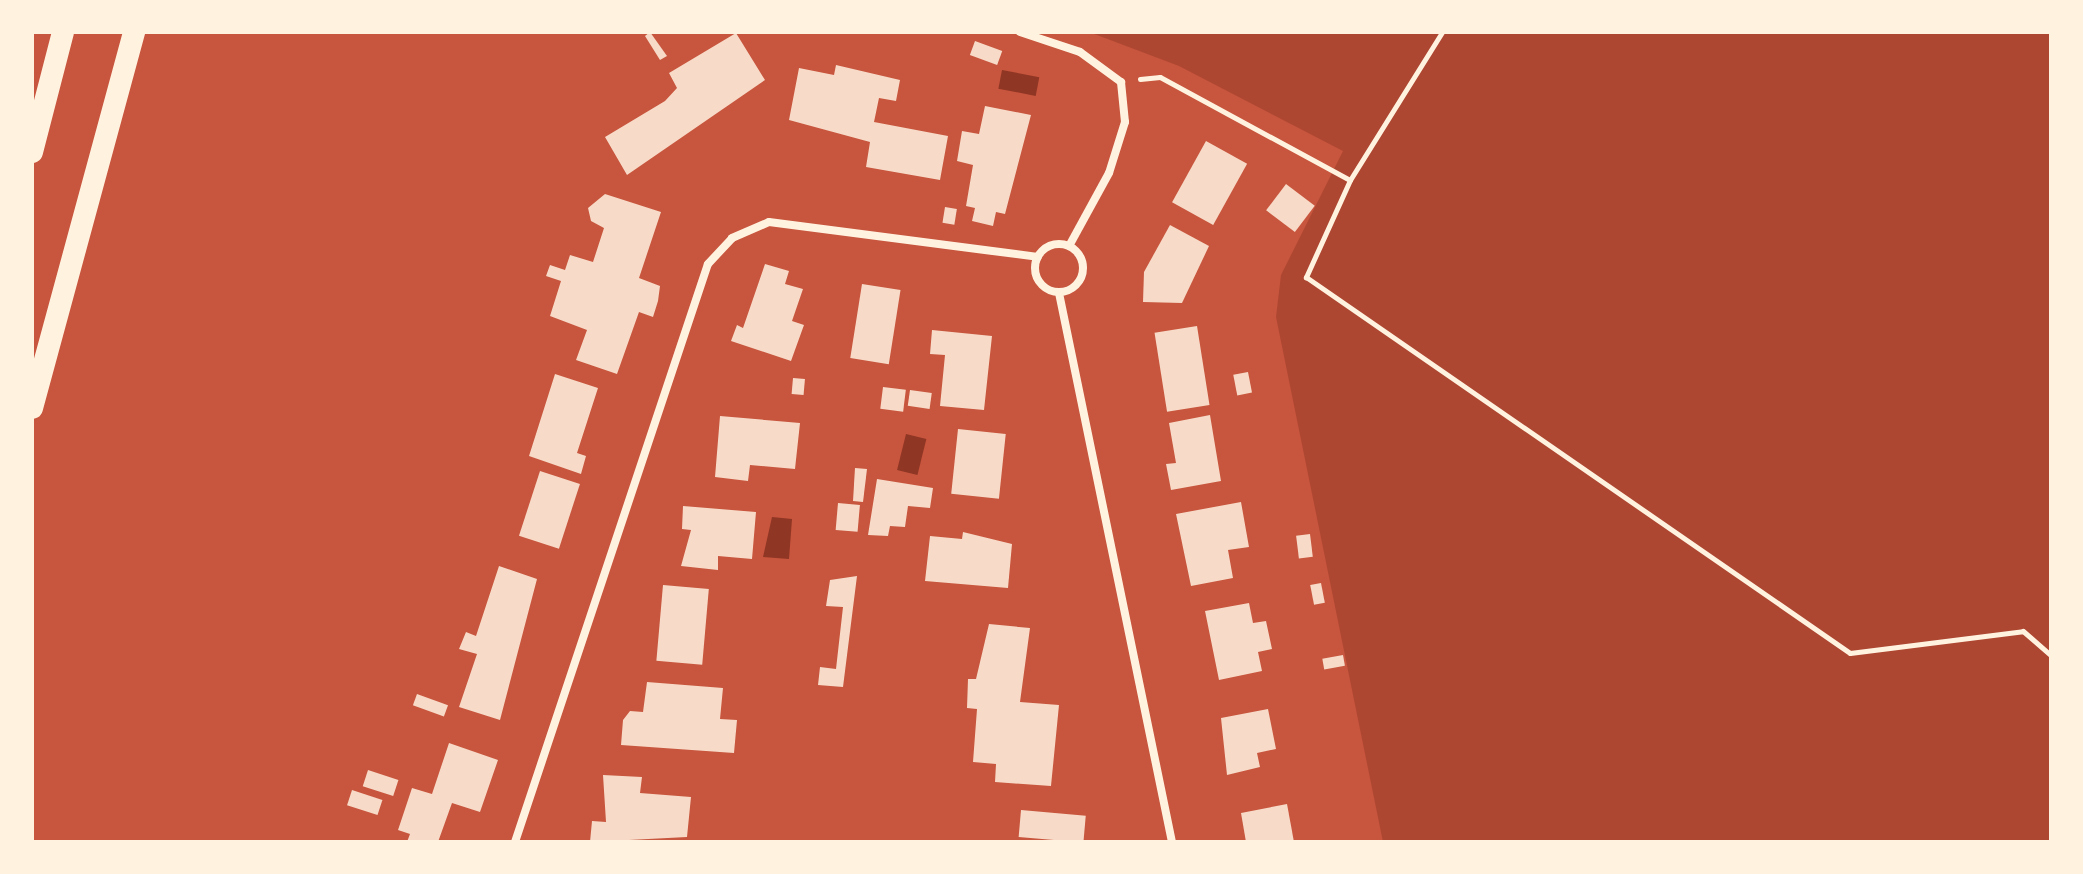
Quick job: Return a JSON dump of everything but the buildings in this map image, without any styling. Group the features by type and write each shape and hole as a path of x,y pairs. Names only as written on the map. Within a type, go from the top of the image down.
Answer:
{"highway":[{"path":"32,152 63,32"},
{"path":"32,408 134,32"}],"street":[{"path":"1020,32 1080,52 1121,82 1125,122 1109,173 1069,246"},
{"path":"515,842 716,255 732,238 769,222 1038,257 1052,246 1069,246"},
{"path":"1059,293 1083,273 1069,246"},
{"path":"1038,257 1038,281 1059,293 1172,842"}],"path":[{"path":"1442,32 1350,180 1306,277 1850,653 2023,631 2051,655"},
{"path":"1121,82 1160,77 1350,180"}],"shaded area":[{"path":"1089,32 2051,32 2051,842 1383,842 1276,317 1281,275 1343,151 1179,66"},
{"path":"1002,70 1039,77 1036,96 998,89"},
{"path":"906,434 926,439 917,475 897,470"},
{"path":"772,517 792,519 789,559 763,557"}]}
